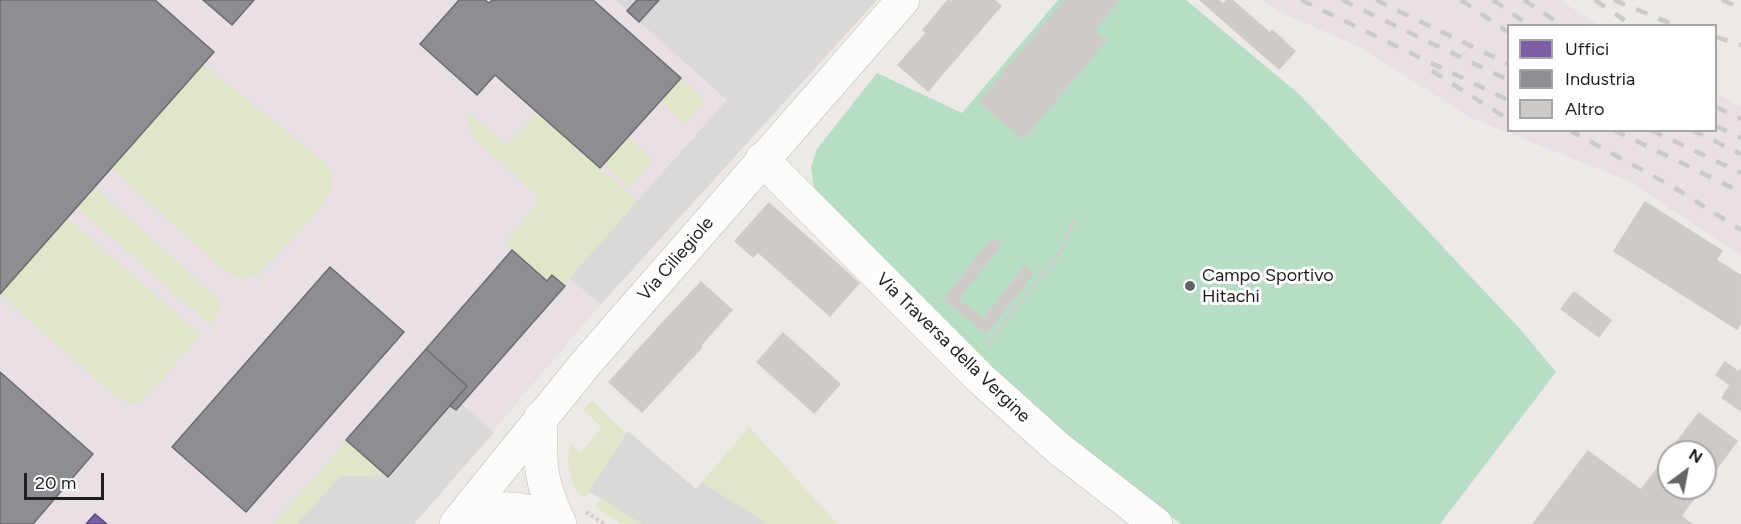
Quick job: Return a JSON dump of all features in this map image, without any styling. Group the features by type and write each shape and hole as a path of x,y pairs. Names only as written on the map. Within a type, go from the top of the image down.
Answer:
{"street":[{"name":"Via Ciliegiole","path":"457,523 541,417 762,159 903,0"},
{"name":"Via Traversa della Vergine","path":"762,159 979,377 1058,448 1156,524"},
{"path":"541,417 541,473 547,496 560,524"},
{"path":"457,523 486,510 514,509 535,513 560,524"}],"path":[{"path":"979,377 983,351 1060,253 1076,218"}],"shaded area":[{"path":"0,0 877,0 601,304 414,524 0,524"},
{"path":"615,0 877,0 601,304 569,278 727,100"},
{"path":"1260,0 1560,0 1596,24 1507,24 1507,132 1717,132 1717,95 1741,107 1741,256 1631,182 1467,116 1364,49 1289,16"},
{"path":"461,404 494,432 414,524 297,524 340,476 382,475 384,473 388,477 450,406 456,410"},
{"path":"628,431 696,489 702,482 768,524 642,524 588,491"}],"green space":[{"name":"Campo Sportivo Hitachi","path":"1058,0 1186,0 1299,94 1520,329 1556,372 1440,524 1181,524 1031,405 946,330 814,190 811,167 817,149 877,73 962,113"},
{"path":"203,64 324,162 332,177 332,188 321,206 259,274 250,278 238,277 225,271 111,168"},
{"path":"681,78 706,101 685,124 660,101"},
{"path":"467,112 507,145 537,112 637,201 565,286 552,275 547,281 505,243 536,204 537,195 472,137"},
{"path":"628,137 653,161 630,188 604,164"},
{"path":"94,187 217,298 220,305 219,312 210,324 77,207"},
{"path":"67,218 201,335 141,402 130,404 115,396 0,294"},
{"path":"592,401 626,433 585,498 579,494 572,481 569,451 570,444 580,453 602,427 583,410"},
{"path":"749,427 838,524 768,524 702,482"},
{"path":"347,441 384,473 383,475 340,476 297,524 273,524"},
{"path":"601,498 642,524 622,524 595,507"}],"building: Uffici":[{"path":"95,514 107,524 86,524"}],"building: Industria":[{"path":"0,0 155,0 214,52 0,294"},
{"path":"203,0 254,0 232,25"},
{"path":"459,0 485,0 489,3 492,0 593,0 681,78 600,168 495,75 477,95 420,44"},
{"path":"637,0 659,0 639,22 627,11"},
{"path":"512,250 547,281 552,275 565,286 456,410 450,406 467,386 426,349"},
{"path":"330,267 404,332 246,512 172,447"},
{"path":"426,349 467,386 388,477 346,440"},
{"path":"0,372 93,454 33,524 0,524"}],"building: Altro":[{"path":"948,0 951,2 953,0 994,0 1001,6 956,58 923,30"},
{"path":"1065,0 1115,0 1118,2 1094,31 1106,41 1057,99 1013,61"},
{"path":"1200,0 1218,0 1223,4 1227,0 1232,0 1270,33 1272,30 1295,51 1279,69"},
{"path":"926,33 956,58 928,91 898,65"},
{"path":"1013,61 1057,99 1023,139 979,102"},
{"path":"1645,202 1722,251 1716,260 1741,276 1741,322 1737,329 1614,251"},
{"path":"769,203 859,283 830,316 758,252 753,257 735,241"},
{"path":"992,239 1001,245 958,299 984,319 1025,266 1034,273 986,333 944,299"},
{"path":"701,282 732,310 700,346 668,317"},
{"path":"1574,292 1611,320 1599,337 1561,309"},
{"path":"668,317 702,347 642,412 609,382"},
{"path":"783,333 840,384 814,413 757,362"},
{"path":"1725,362 1739,372 1730,385 1716,375"},
{"path":"1741,369 1741,411 1722,398"},
{"path":"1699,413 1737,441 1717,468 1717,440 1678,440"},
{"path":"1588,451 1641,490 1657,469 1657,500 1693,500 1681,516 1692,524 1533,524"}],"railway":[{"path":"1301,0 1507,100"},
{"path":"1342,0 1507,80"},
{"path":"1376,0 1507,64"},
{"path":"1461,0 1507,31"},
{"path":"1493,0 1527,24"},
{"path":"1524,0 1560,24"},
{"path":"1595,0 1630,24"},
{"path":"1614,0 1672,24"},
{"path":"1722,0 1741,8"},
{"path":"1717,37 1741,45"},
{"path":"1432,71 1507,118"},
{"path":"1717,107 1741,119"},
{"path":"1717,126 1741,138"},
{"path":"1573,132 1675,188 1741,230"},
{"path":"1618,132 1741,192"},
{"path":"1655,132 1741,173"},
{"path":"1696,132 1741,154"}],"place":[{"name":"Campo Sportivo Hitachi","path":"1190,286"}]}
